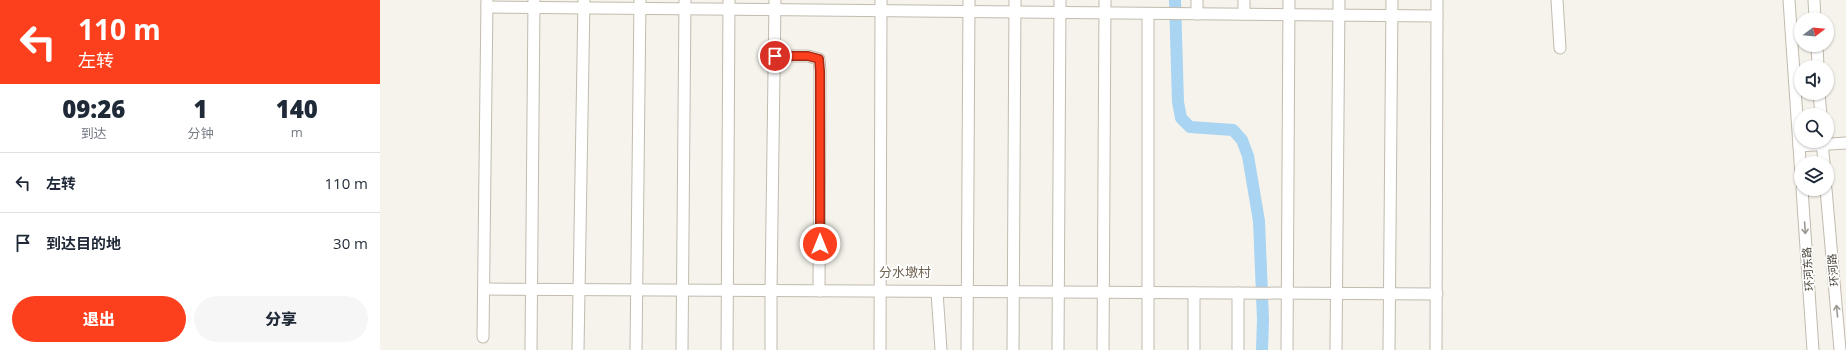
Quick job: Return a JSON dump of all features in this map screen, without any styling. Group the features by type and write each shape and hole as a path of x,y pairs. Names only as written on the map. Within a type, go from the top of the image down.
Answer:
{"street":[{"path":"942,0 942,12"},
{"path":"966,350 969,0"},
{"path":"1013,350 1015,0"},
{"path":"1058,350 1060,0"},
{"path":"1103,350 1106,0"},
{"path":"1193,14 1197,0"},
{"path":"1244,0 1244,14"},
{"path":"1287,350 1289,0"},
{"path":"1336,350 1339,0"},
{"path":"1389,350 1392,0"},
{"path":"1436,0 1436,350"},
{"path":"1557,0 1560,48"},
{"path":"1789,0 1796,108"},
{"path":"1814,0 1815,12"},
{"path":"483,337 487,4 881,6 942,12 1437,16"},
{"path":"531,350 534,4"},
{"path":"578,350 584,4"},
{"path":"636,350 640,4"},
{"path":"682,350 684,4"},
{"path":"727,350 728,5"},
{"path":"771,350 770,291 775,5"},
{"path":"880,350 881,6"},
{"path":"1148,14 1148,350"},
{"path":"775,56 808,56 819,59 819,291"},
{"path":"1834,143 1846,143"},
{"name":"环河东路","path":"1802,196 1813,350"},
{"name":"环河路","path":"1827,196 1840,350"},
{"path":"484,289 1437,294"},
{"path":"937,292 941,350"},
{"path":"1194,293 1194,350"},
{"path":"1238,350 1243,293"}],"waterway":[{"path":"1175,0 1178,102 1181,118 1190,127 1233,130 1242,140 1248,156 1259,221 1263,320 1262,350"}],"district":[{"name":"分水墩村","path":"905,272"}],"route":[{"path":"775,56 808,56 819,59 820,244"}]}
